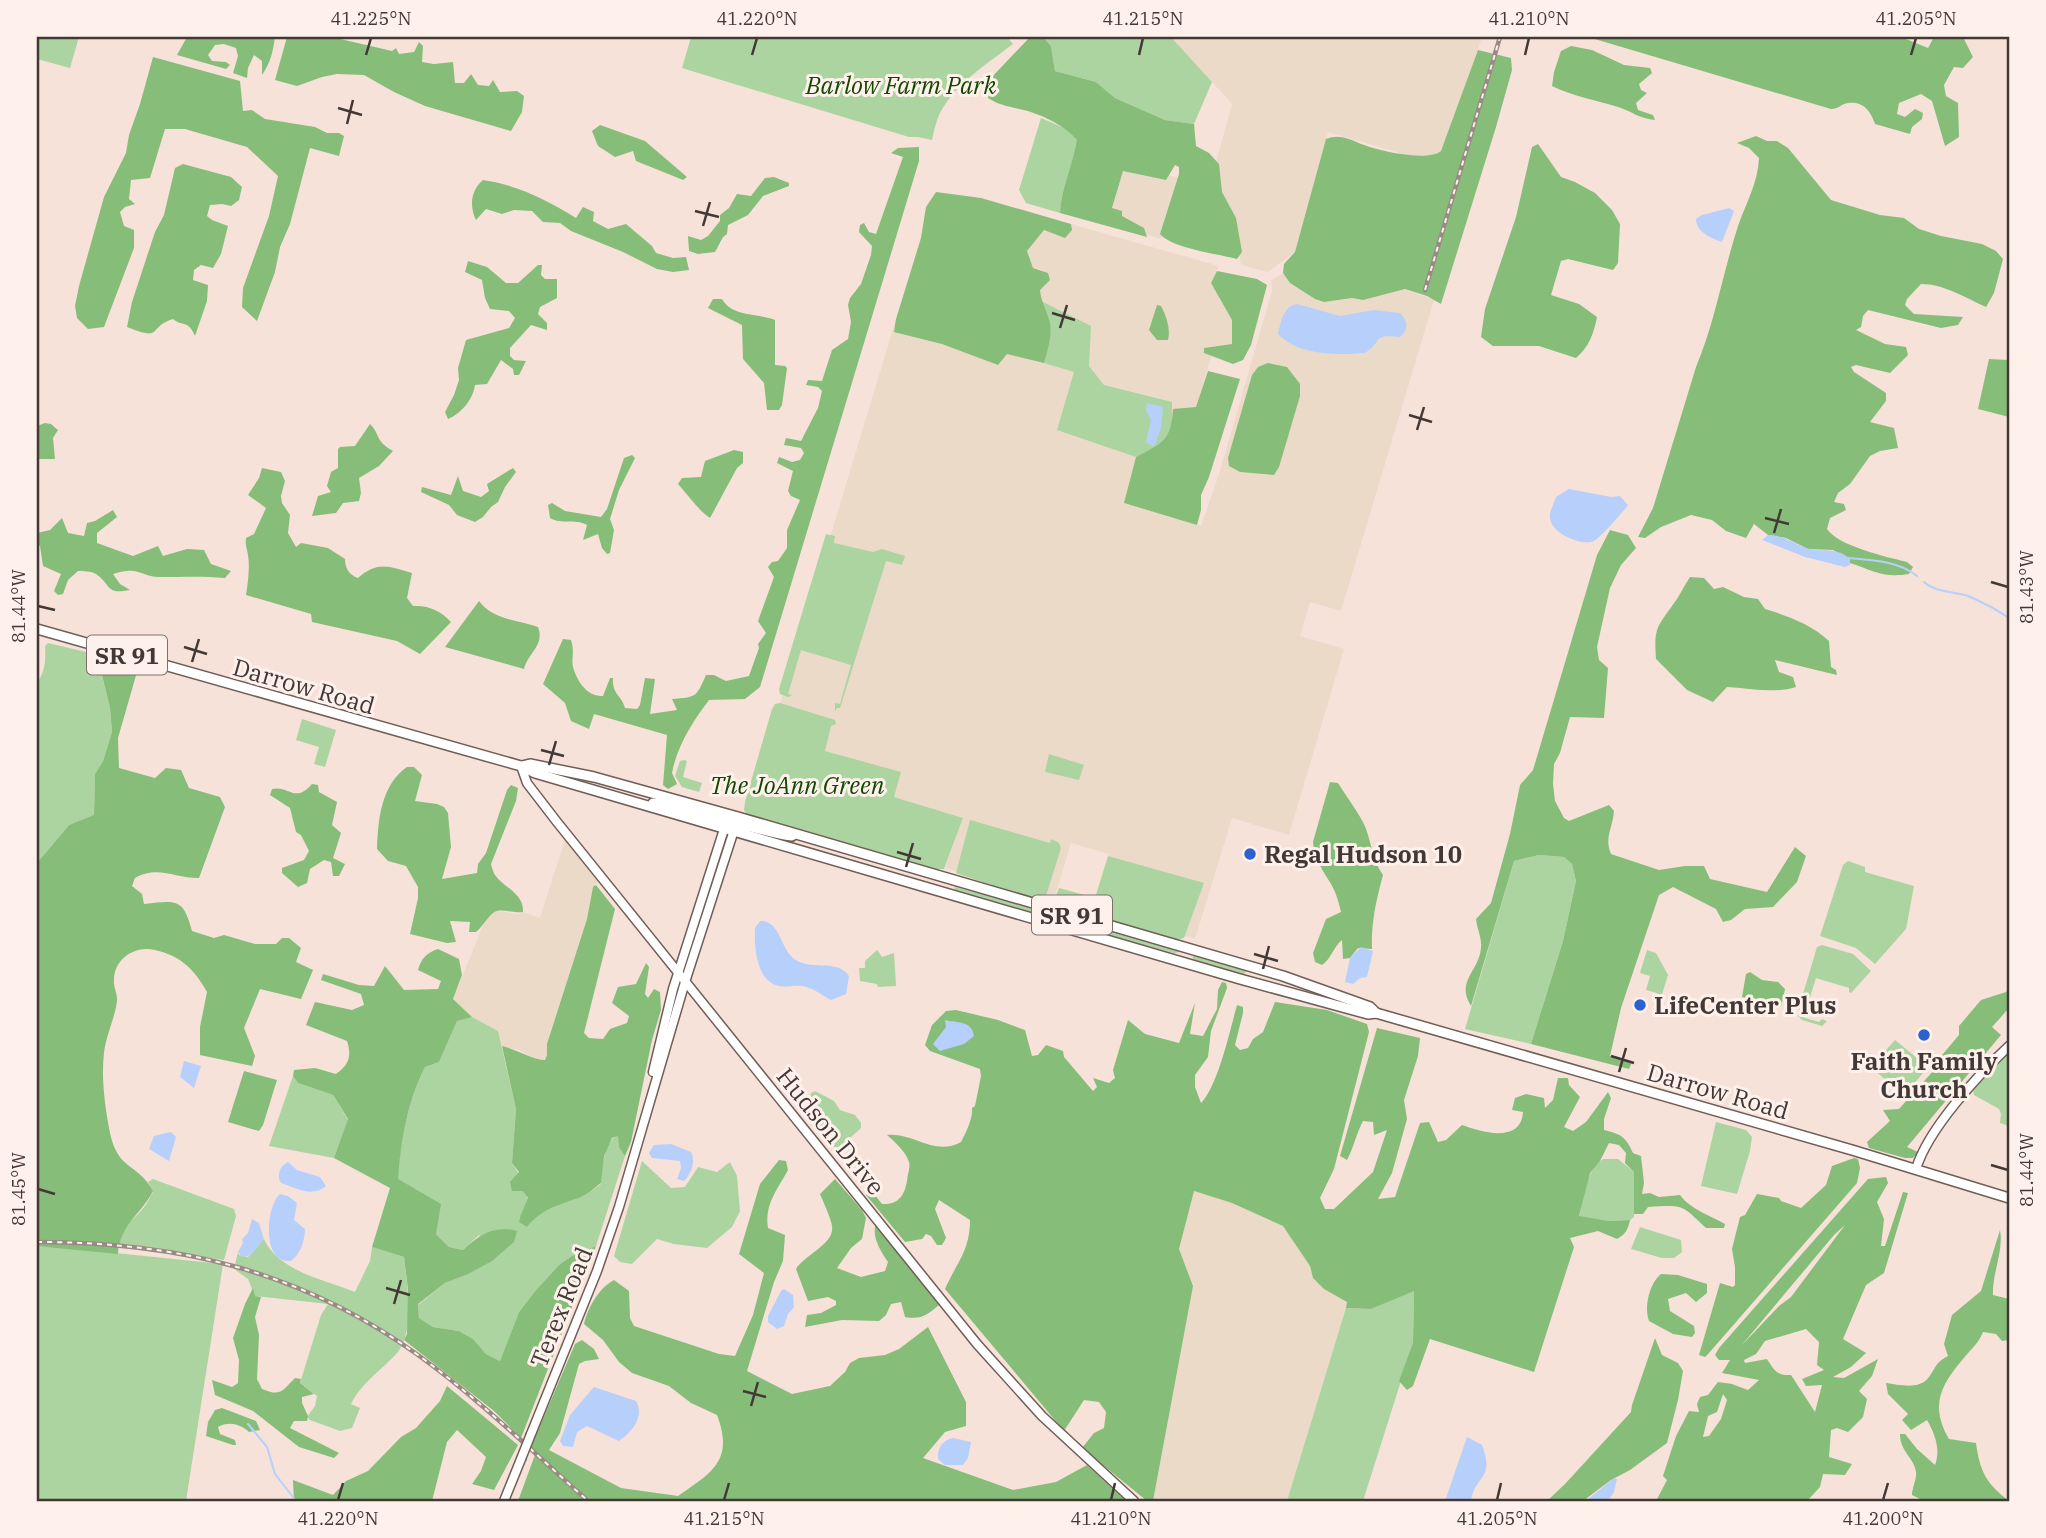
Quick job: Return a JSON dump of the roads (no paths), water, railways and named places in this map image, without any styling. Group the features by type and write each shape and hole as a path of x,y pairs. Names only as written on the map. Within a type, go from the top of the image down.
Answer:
{"main road":[{"name":"Darrow Road","path":"37,629 521,766 535,773 640,804 804,836 1273,973 1370,1007 1376,1013"},
{"name":"Darrow Road","path":"521,766 530,764 581,774 1092,936 1245,981 1368,1014 1376,1013 2009,1198"},
{"name":"Hudson Drive","path":"521,766 531,789 1008,1380 1134,1501"},
{"path":"578,786 581,774"},
{"path":"640,804 656,799"},
{"name":"Terex Road","path":"643,1123 661,1032 677,973 731,823"},
{"name":"Terex Road","path":"504,1501 599,1266 619,1207 731,823"},
{"path":"1092,936 1096,922"},
{"path":"1184,962 1188,948"},
{"path":"1245,981 1250,966"},
{"path":"1269,987 1273,973"},
{"path":"1916,1169 1922,1153 1943,1121 2009,1046"}],"water":[{"path":"1729,208 1734,211 1722,242 1701,231 1696,219"},
{"path":"1297,304 1340,316 1374,310 1400,313 1405,319 1406,328 1400,337 1379,339 1365,353 1331,354 1307,350 1297,347 1278,334 1286,311"},
{"path":"1147,403 1163,407 1161,428 1155,445 1152,446 1146,442 1151,420 1146,410"},
{"path":"1569,489 1611,497 1620,496 1628,505 1594,541 1582,542 1561,533 1550,518 1556,497"},
{"path":"1768,535 1806,548 1839,552 1850,559 1850,565 1845,567 1805,557 1762,540"},
{"path":"760,921 767,922 776,929 788,952 799,962 844,970 849,976 846,994 831,1000 806,987 782,986 765,978 758,962 755,944 755,928"},
{"path":"1361,947 1373,951 1367,977 1360,978 1353,984 1345,982 1350,958"},
{"path":"945,1020 967,1025 974,1036 964,1044 940,1051 933,1044 946,1027"},
{"path":"184,1061 201,1066 194,1088 180,1077"},
{"path":"171,1132 176,1137 169,1161 149,1149 154,1136"},
{"path":"671,1144 691,1152 692,1168 684,1181 677,1179 681,1168 680,1161 652,1158 649,1153 654,1145"},
{"path":"288,1162 297,1170 320,1177 326,1186 309,1192 281,1183 280,1171"},
{"path":"280,1194 297,1203 294,1220 305,1229 301,1247 291,1261 281,1259 275,1253 269,1233 272,1210"},
{"path":"252,1219 259,1223 264,1239 251,1255 242,1257 238,1252"},
{"path":"784,1289 793,1295 794,1307 784,1326 777,1329 768,1322 768,1316"},
{"path":"594,1387 636,1401 639,1413 636,1424 619,1441 587,1426 577,1432 573,1447 563,1446 560,1441 570,1415"},
{"path":"1467,1437 1482,1445 1486,1471 1473,1492 1471,1501 1445,1501"},
{"path":"953,1438 971,1442 968,1458 963,1465 945,1465 938,1459 941,1445"},
{"path":"1614,1478 1617,1479 1614,1492 1608,1501 1586,1501"}],"waterway":[{"path":"1848,558 1893,564 1917,576"},
{"path":"1924,582 1939,590 1968,596 2009,618"},
{"path":"248,1424 267,1447 275,1474 296,1501"}],"railway":[{"path":"1425,290 1500,37"},
{"path":"37,1242 89,1243 189,1256 237,1267 283,1282 329,1302 374,1326 441,1372 588,1501"}],"place":[{"name":"Regal Hudson 10","path":"1250,854"},
{"name":"LifeCenter Plus","path":"1640,1005"},
{"name":"Faith Family Church","path":"1924,1035"}],"park label":[{"name":"Barlow Farm Park","path":"901,85"},
{"name":"The JoAnn Green","path":"797,785"}]}
